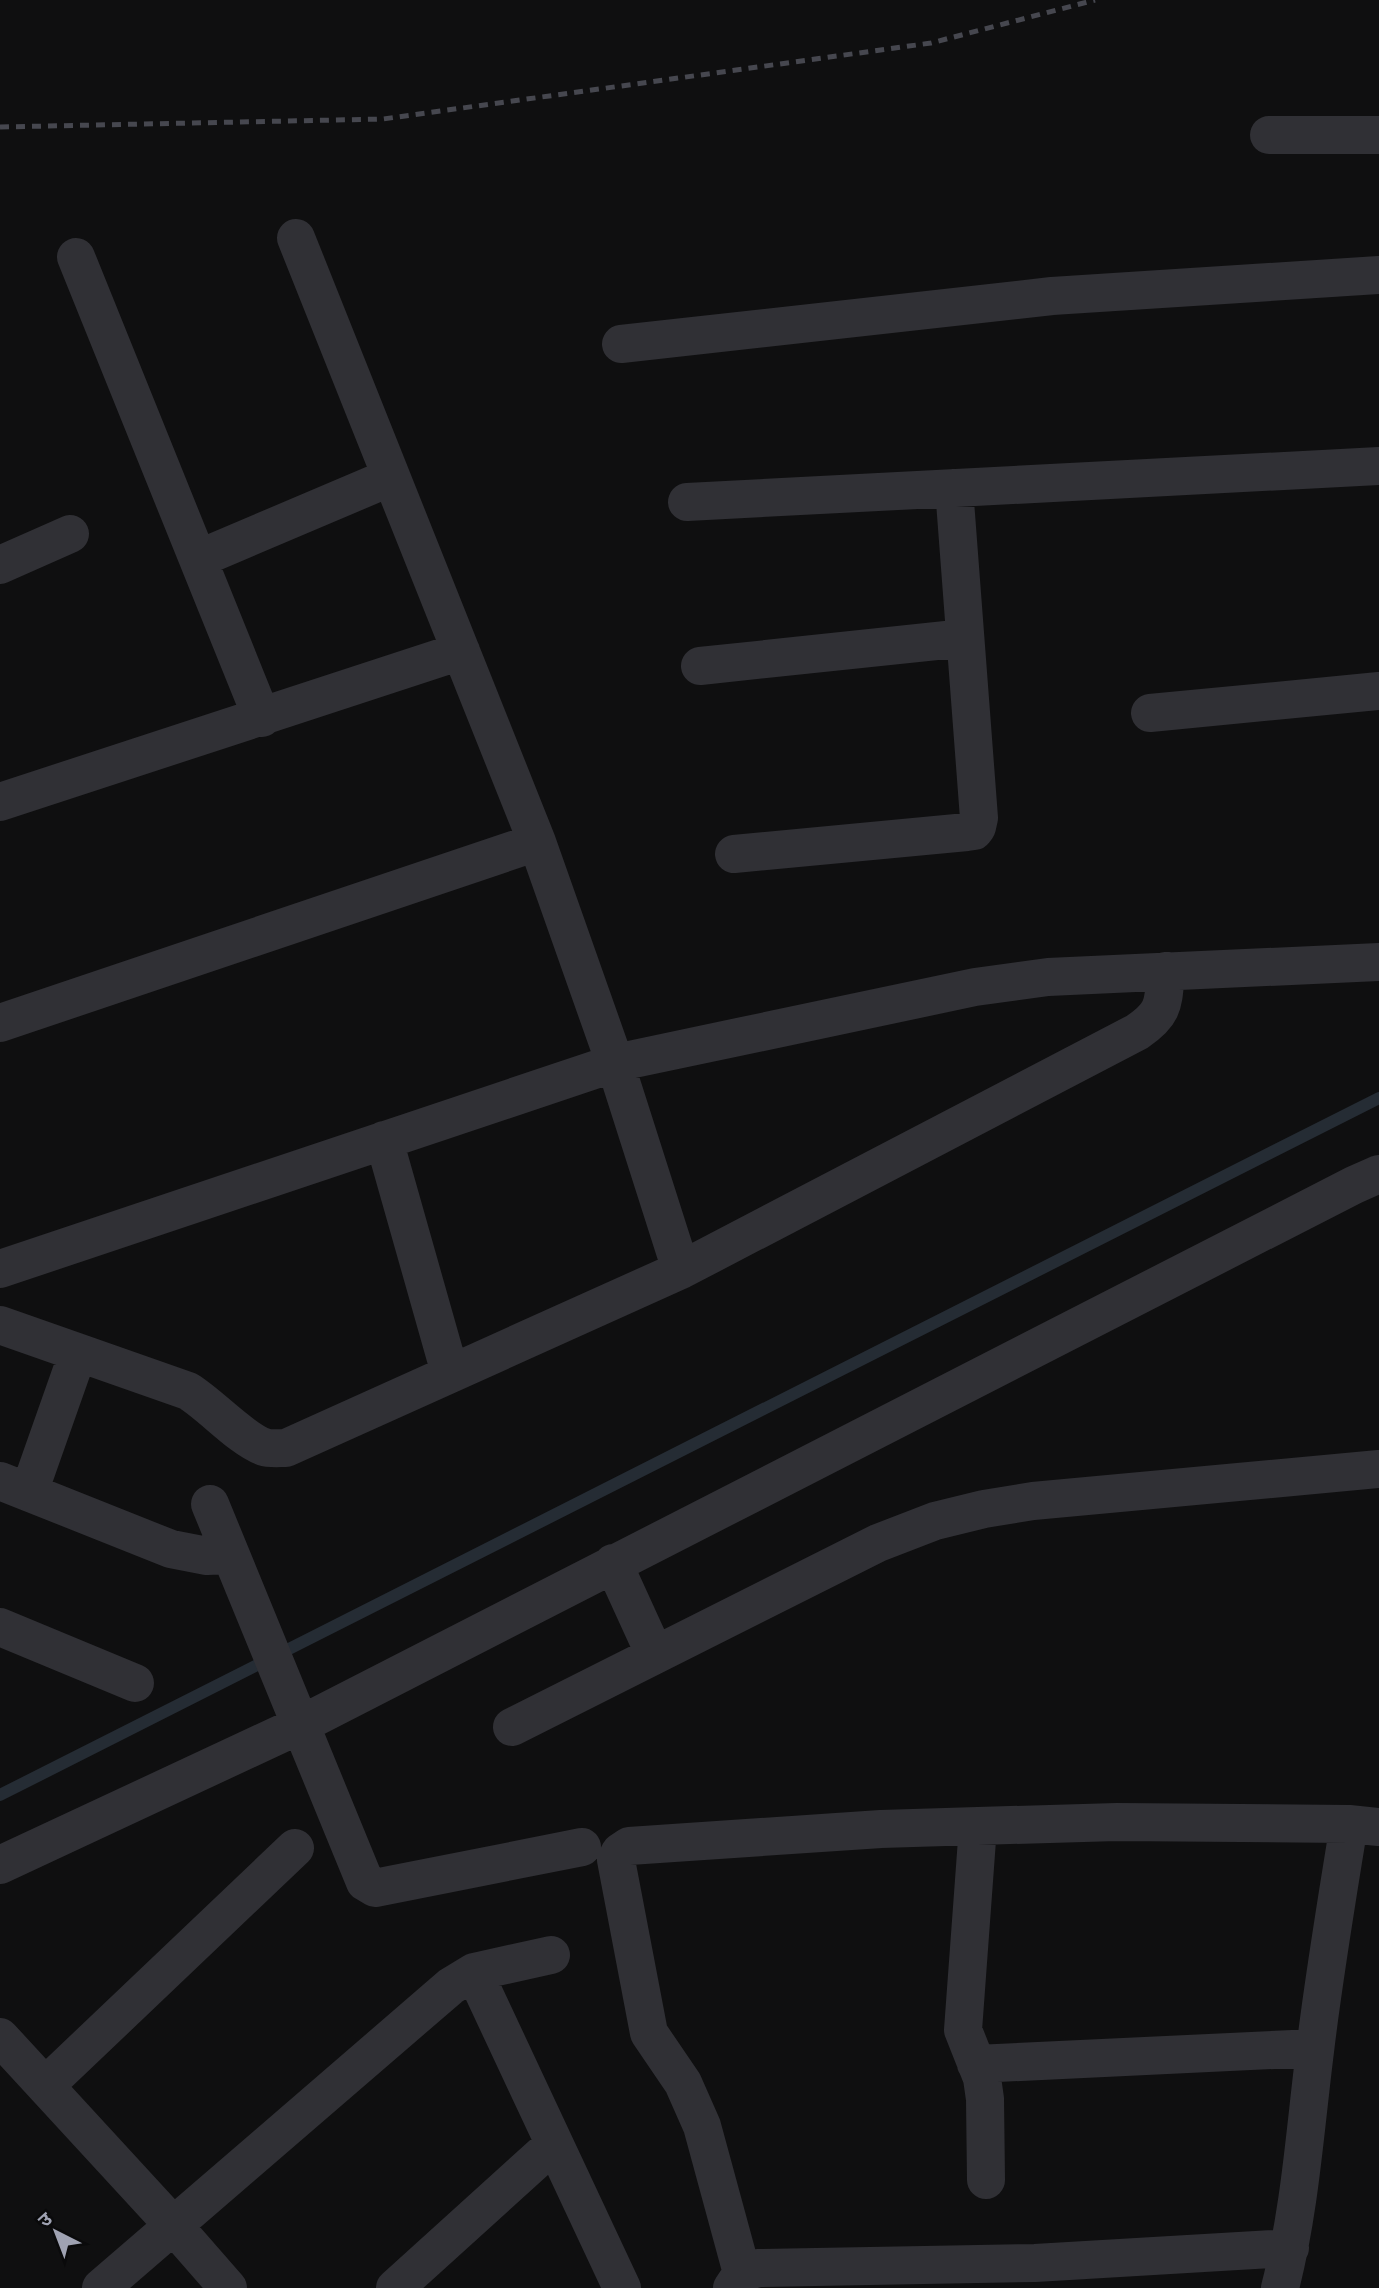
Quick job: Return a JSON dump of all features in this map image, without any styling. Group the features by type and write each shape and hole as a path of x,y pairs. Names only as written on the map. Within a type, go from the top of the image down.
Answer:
{"street":[{"path":"1269,135 1379,135"},
{"path":"296,238 537,842 615,1063 681,1270"},
{"path":"76,257 262,718"},
{"path":"621,344 1052,296 1379,275"},
{"path":"687,502 1379,466"},
{"path":"198,559 391,477"},
{"path":"734,854 974,831 977,827 979,818 954,488"},
{"path":"0,565 70,534"},
{"path":"700,666 965,638"},
{"path":"0,802 461,651"},
{"path":"1150,713 1379,691"},
{"path":"0,1023 537,842"},
{"path":"0,1269 615,1063 975,987 1048,977 1379,962"},
{"path":"0,1325 188,1391 251,1440 265,1448 286,1448 681,1270 1137,1032 1151,1022 1162,1007 1166,971"},
{"path":"384,1140 450,1373"},
{"path":"0,1866 613,1563 1379,1174"},
{"path":"78,1353 14,1486 171,1549 207,1556 231,1555"},
{"path":"512,1727 878,1543 935,1521 984,1509 1033,1502 1379,1469"},
{"path":"210,1504 365,1882 375,1888 582,1847"},
{"path":"613,1563 655,1655"},
{"path":"0,1627 135,1683"},
{"path":"1280,2288 1290,2248 1299,2197 1315,2048 1364,1825 1117,1822 881,1829 629,1846 620,1852 616,1860 649,2033 683,2083 702,2126 737,2280 758,2268 1035,2263 1290,2248"},
{"path":"978,1826 963,2030 982,2078 985,2099 986,2180"},
{"path":"45,2086 295,1848"},
{"path":"102,2288 451,1986 474,1972 551,1955"},
{"path":"474,1972 622,2288"},
{"path":"0,2037 228,2288"},
{"path":"976,2064 1315,2048"},
{"path":"395,2288 554,2144"}],"waterway":[{"path":"0,1795 1379,1098"}],"railway":[{"path":"0,127 383,119 931,43 1095,0"}]}
